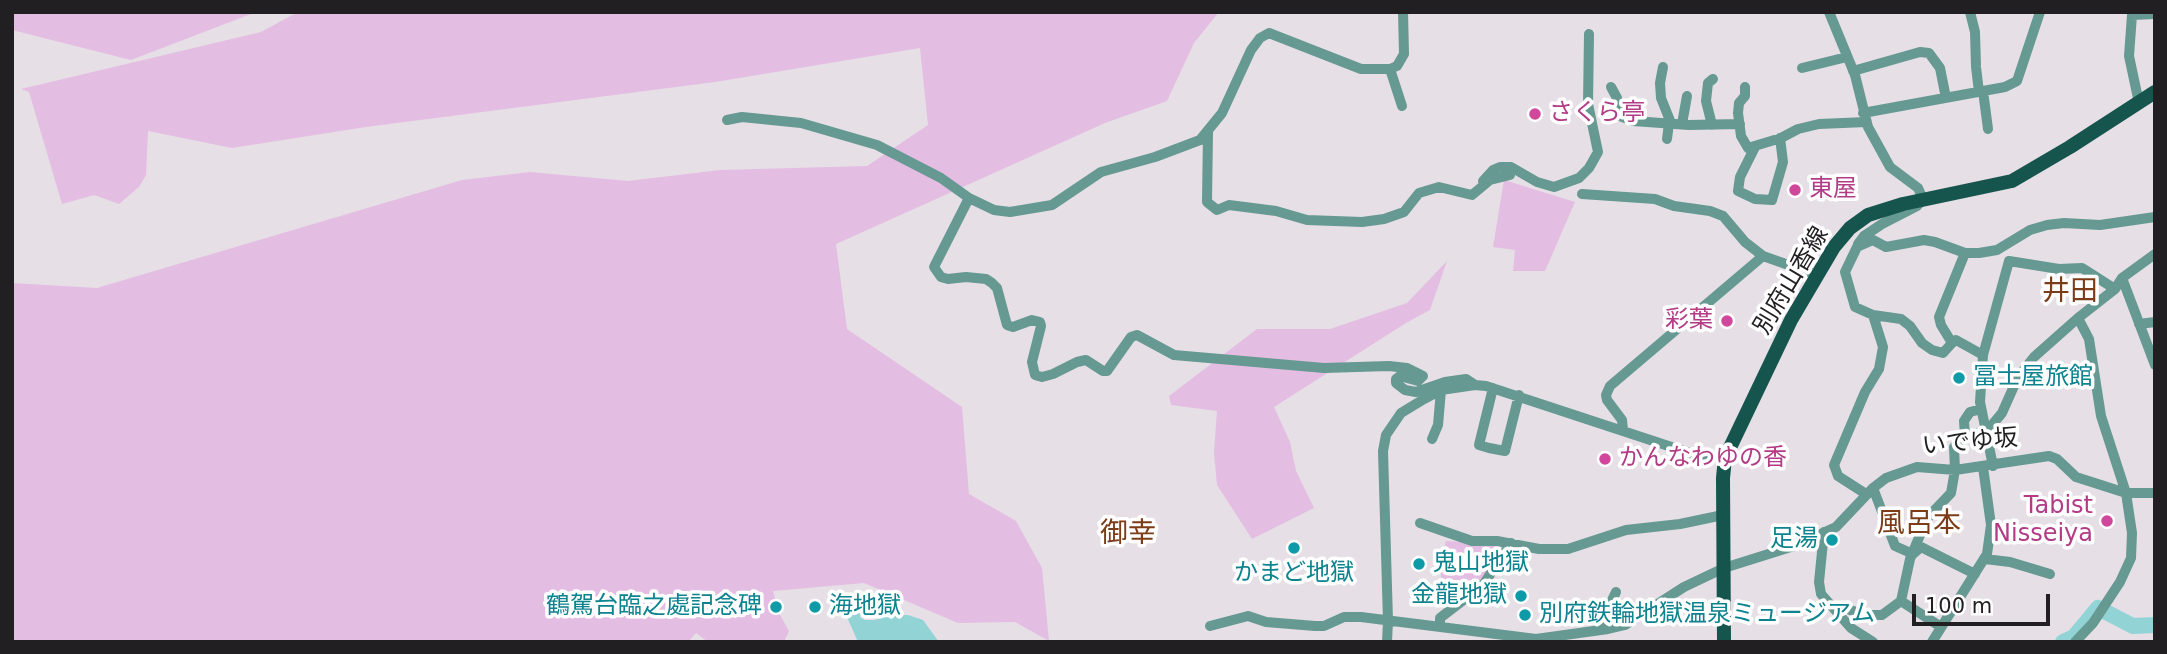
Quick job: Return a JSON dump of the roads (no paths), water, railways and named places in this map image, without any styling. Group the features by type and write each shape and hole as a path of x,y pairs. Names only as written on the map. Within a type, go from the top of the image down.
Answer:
{"main road":[{"name":"別府山香線","path":"1724,642 1725,458 1791,320 1834,247 1850,228 1868,215 1923,199 1964,193 2012,181 2155,92"}],"street":[{"path":"727,120 742,117 801,123 877,145 941,178 969,198 1002,212 1052,205 1101,172 1200,140 1222,113 1251,50 1260,38 1269,33 1361,69 1390,69 1397,66 1404,54 1403,12"},
{"path":"1829,12 1853,71 1865,118 1890,166 1918,188 1923,199 1917,206 1864,236 1857,247 1845,272 1855,307 1873,316 1901,319 1910,326 1922,343 1932,350 1943,353 1956,340 1983,355"},
{"path":"1970,12 1975,32 1976,67 1988,129"},
{"path":"1745,86 1745,96 1739,103 1740,124 1741,135 1748,148 1780,138 1798,128 1865,118 2005,87 2017,81 2040,12"},
{"path":"2139,103 2129,56 2132,15 2155,14"},
{"path":"1481,187 1487,174 1500,167 1517,169 1538,182 1554,187 1579,178 1589,168 1598,152 1588,104 1589,34"},
{"path":"1853,71 1920,51 1929,53 1940,68 1946,98"},
{"path":"1802,68 1846,57"},
{"path":"1663,67 1661,98 1674,123"},
{"path":"1390,69 1402,106"},
{"path":"1712,125 1706,101 1708,83 1713,79"},
{"path":"1611,87 1617,98 1620,116 1633,121 1740,124"},
{"path":"1667,139 1687,96"},
{"path":"1208,132 1207,202 1217,210 1229,205 1276,211 1307,220 1362,222 1404,212 1419,192 1439,187 1472,195 1490,180 1510,175"},
{"path":"1755,147 1740,177 1738,191 1755,199 1772,200 1783,162 1780,138"},
{"path":"1582,194 1655,199 1674,206 1710,211 1723,216 1745,242 1763,256 1817,275"},
{"path":"969,198 934,267 941,277 976,278 992,283 997,288 1007,326 1013,327 1037,320 1040,322 1032,362 1035,375 1042,377 1053,374 1086,360 1107,371 1131,337 1137,335 1174,355 1324,368 1407,368 1423,376 1418,381 1400,376 1396,383 1405,390 1416,392 1445,382 1466,379 1475,385"},
{"path":"1857,247 1873,240 1886,247 1924,240 1965,253 1997,250 2030,230 2047,225 2100,225 2155,217"},
{"path":"1952,342 1939,317 1965,253"},
{"path":"1832,606 1864,615 1882,615 1901,601 1913,554 1930,514 1951,493 1955,470 1954,447 1965,436 1987,431 2002,413 2018,377 2034,357 2115,289 2122,278 2155,254"},
{"path":"1623,430 1622,420 1607,400 1610,386 1763,256"},
{"path":"1932,642 1985,559 1991,525 1987,431 1981,409 1983,355 2009,261 2059,269 2082,268 2115,289"},
{"path":"2122,278 2155,365"},
{"path":"1873,316 1883,346 1879,369 1865,392 1834,465 1838,477 1870,491 1895,546 1913,554"},
{"path":"2075,642 2101,611 2120,582 2131,558 2132,533 2126,493 2101,416 2089,339 2078,318"},
{"path":"2139,324 2155,322"},
{"path":"1387,642 1383,451 1386,435 1401,413 1441,390 1475,385 1493,388 1702,457 1725,458"},
{"path":"1493,388 1479,445 1489,448 1505,452 1519,395"},
{"path":"1432,439 1438,425 1441,390"},
{"path":"1965,436 1964,421 1970,412 1981,409"},
{"name":"いでゆ坂","path":"1210,625 1248,616 1266,622 1324,626 1344,617 1525,638 1625,625 1684,587 1724,568 1794,546 1836,527 1886,478 1917,467 1955,470 2049,456 2057,459 2076,477 2126,493 2155,493"},
{"path":"1420,523 1472,541 1511,543 1539,549 1568,549 1626,530 1679,524 1723,514"},
{"path":"1824,532 1819,582 1822,594 1851,628 1873,642"},
{"path":"1440,627 1440,618 1483,585 1511,543"},
{"path":"1913,554 1921,548 1975,574"},
{"path":"1985,559 2010,562 2050,574"},
{"path":"1598,630 1616,592"},
{"path":"1901,601 1941,627"}],"water":[{"path":"860,605 863,612 860,617 865,620 875,620 887,615 908,615 923,620 939,642 858,642 847,617 849,612"}],"waterway":[{"path":"2063,642 2074,637 2098,608 2133,626 2155,625"}],"place":[{"name":"さくら亭","path":"1535,114"},
{"name":"東屋","path":"1795,190"},
{"name":"彩葉","path":"1727,321"},
{"name":"冨士屋旅館","path":"1959,378"},
{"name":"かんなわゆの香","path":"1605,459"},
{"name":"Tabist Nisseiya","path":"2107,521"},
{"name":"足湯","path":"1832,540"},
{"name":"かまど地獄","path":"1294,548"},
{"name":"鬼山地獄","path":"1419,564"},
{"name":"金龍地獄","path":"1521,596"},
{"name":"鶴駕台臨之處記念碑","path":"776,607"},
{"name":"海地獄","path":"815,607"},
{"name":"別府鉄輪地獄温泉ミュージアム","path":"1525,615"}],"district":[{"name":"井田","path":"2070,293"},
{"name":"風呂本","path":"1919,525"},
{"name":"御幸","path":"1128,535"}]}
